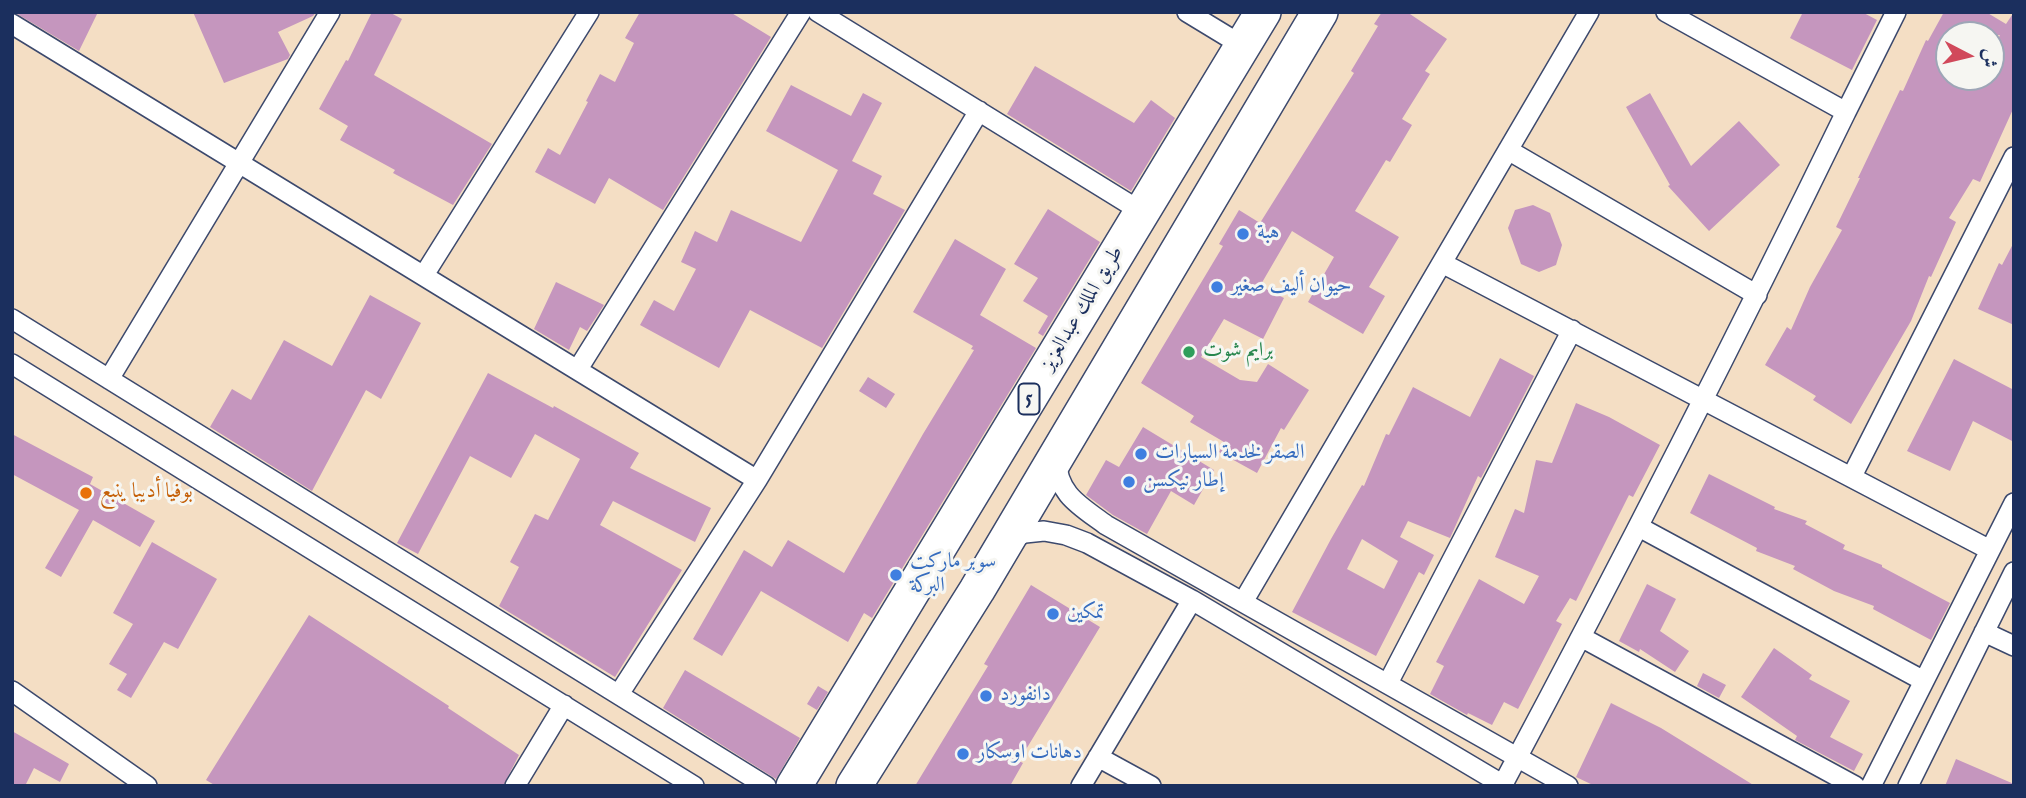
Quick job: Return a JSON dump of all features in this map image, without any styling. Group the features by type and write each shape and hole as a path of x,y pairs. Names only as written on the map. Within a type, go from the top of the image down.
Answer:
{"highway":[{"name":"طريق الملك عبدالعزيز","path":"794,786 1264,12"},
{"path":"854,786 1056,458 1320,12"}],"street":[{"path":"109,379 330,12"},
{"path":"424,275 589,12"},
{"path":"578,369 801,12"},
{"path":"818,12 1142,212"},
{"path":"1187,12 1243,46"},
{"path":"1243,601 1589,12"},
{"path":"1666,12 1846,112"},
{"path":"1006,540 1025,533 1044,531 1076,539 1192,600 1503,785 1757,295 1896,12"},
{"path":"12,23 757,480"},
{"path":"619,694 757,480 979,111"},
{"path":"1508,150 1757,295"},
{"path":"1852,476 2014,157"},
{"path":"1442,263 1990,550"},
{"path":"12,319 766,786"},
{"path":"1388,683 1572,330"},
{"path":"12,364 694,786"},
{"path":"1056,458 1057,472 1065,493 1106,524 1569,786"},
{"path":"1871,786 2014,503"},
{"path":"1076,539 1092,514"},
{"path":"1639,527 1924,681"},
{"path":"1908,786 2014,572"},
{"path":"1081,786 1192,600"},
{"path":"1984,632 2014,646"},
{"path":"1581,637 1855,786"},
{"path":"12,691 148,786"},
{"path":"515,786 564,705"},
{"path":"1098,757 1151,786"}],"building":[{"path":"14,12 98,12 79,51"},
{"path":"193,12 316,12 313,16 278,32 290,55 288,59 224,83"},
{"path":"372,12 389,12 402,19 374,75 492,144 453,205 393,173 395,170 340,140 348,126 319,109 346,60 348,61"},
{"path":"640,12 730,12 771,37 663,210 609,178 595,204 535,172 548,148 560,155 600,74 615,82 634,43 625,38"},
{"path":"1382,12 1407,12 1447,39 1425,71 1430,74 1402,119 1412,125 1390,162 1386,160 1355,211 1399,237 1369,287 1385,296 1363,334 1308,302 1334,257 1292,231 1260,286 1284,298 1263,339 1224,319 1201,357 1240,380 1257,382 1268,364 1309,390 1284,430 1281,428 1257,473 1219,452 1224,442 1190,422 1194,416 1141,383 1223,246 1219,244 1239,210 1260,223 1354,73 1351,71 1378,26 1374,24"},
{"path":"1803,12 1862,12 1877,20 1852,70 1790,38"},
{"path":"1944,12 1986,12 2001,21 1939,21"},
{"path":"2014,12 2014,107 1980,182 1973,179 1949,218 1956,222 1931,277 1929,276 1911,321 1851,424 1813,400 1816,396 1765,365 1787,327 1791,330 1810,287 1842,230 1836,227 1926,40 1928,41 1935,28 1935,91 2005,91 2005,23"},
{"path":"1035,66 1134,123 1151,100 1175,118 1131,191 1007,114"},
{"path":"791,85 851,116 863,93 882,103 852,161 882,176 873,194 905,210 822,348 750,310 719,368 640,325 654,300 674,311 696,269 681,262 695,231 717,242 731,210 801,242 838,170 766,131"},
{"path":"1650,93 1691,166 1739,121 1780,165 1709,231 1668,186 1670,185 1626,107"},
{"path":"1533,205 1550,213 1562,245 1556,265 1539,272 1521,264 1508,228 1515,210"},
{"path":"1048,209 1100,242 1043,336 1038,333 1048,316 1023,301 1038,278 1014,264"},
{"path":"955,239 1006,269 980,315 1036,348 872,618 864,613 848,642 761,591 722,656 693,639 744,550 772,567 788,540 844,573 974,350 971,349 973,346 913,312"},
{"path":"2014,242 2014,325 1978,309 1999,263 2002,265"},
{"path":"556,282 604,305 587,331 580,327 569,350 534,329"},
{"path":"370,295 421,323 381,399 366,390 312,491 210,427 232,389 251,400 284,340 332,366"},
{"path":"1500,358 1534,376 1481,478 1478,476 1450,538 1408,521 1400,537 1434,555 1424,575 1419,572 1376,656 1292,612 1331,539 1362,485 1364,486 1386,434 1389,435 1413,387 1470,417","holes":["1362,539 1398,561 1384,589 1347,569"]},
{"path":"1954,359 2014,390 2014,442 1973,421 1950,471 1907,451"},
{"path":"488,373 639,453 630,468 711,508 695,542 613,501 600,525 682,570 615,677 499,606 519,567 510,562 535,514 548,520 580,459 535,434 511,478 470,456 418,554 397,543"},
{"path":"868,377 895,394 886,408 859,391"},
{"path":"1576,403 1609,417 1660,445 1633,497 1629,495 1576,601 1570,598 1556,621 1562,624 1518,709 1504,702 1492,725 1468,713 1467,715 1430,694 1444,666 1436,662 1479,579 1524,604 1539,576 1495,557 1515,509 1524,513 1536,460 1552,463"},
{"path":"1143,427 1214,470 1194,505 1171,491 1147,534 1113,515 1086,495 1106,460 1119,467"},
{"path":"12,434 93,477 90,484 155,521 140,547 93,520 61,577 45,568 79,510 12,474"},
{"path":"1709,474 1775,507 1774,509 1807,521 1805,524 1845,545 1843,549 1882,565 1950,603 1931,640 1873,609 1874,606 1834,591 1793,569 1795,566 1756,551 1757,548 1690,513"},
{"path":"152,542 217,579 178,649 164,642 131,698 117,690 127,674 109,664 133,624 113,613"},
{"path":"1647,584 1676,599 1660,631 1689,651 1675,672 1640,649 1639,652 1619,641"},
{"path":"1031,585 1100,627 1019,761 1023,763 1010,786 915,786 988,666 984,664"},
{"path":"309,615 519,755 503,786 216,786 206,780"},
{"path":"1774,648 1812,675 1809,679 1850,701 1830,737 1863,754 1854,771 1795,740 1797,736 1741,697"},
{"path":"685,670 800,738 776,779 663,708"},
{"path":"1703,673 1726,685 1719,698 1697,686"},
{"path":"818,686 828,692 817,710 807,704"},
{"path":"1611,703 1661,728 1755,786 1595,786 1576,777"},
{"path":"12,731 69,764 60,782 34,768 25,786 12,786"},
{"path":"1956,759 2014,784 2014,786 1945,786"}],"place":[{"name":"هبة","path":"1243,234"},
{"name":"حيوان أليف صغير","path":"1217,287"},
{"name":"برايم شوت","path":"1189,352"},
{"name":"الصقر لخدمة السيارات","path":"1141,454"},
{"name":"إطار نيكسن","path":"1129,482"},
{"name":"بوفيا أديبا ينبع","path":"86,493"},
{"name":"سوبر ماركت البركة","path":"896,575"},
{"name":"تمكين","path":"1053,614"},
{"name":"دانفورد","path":"986,696"},
{"name":"دهانات اوسكار","path":"963,754"}]}
